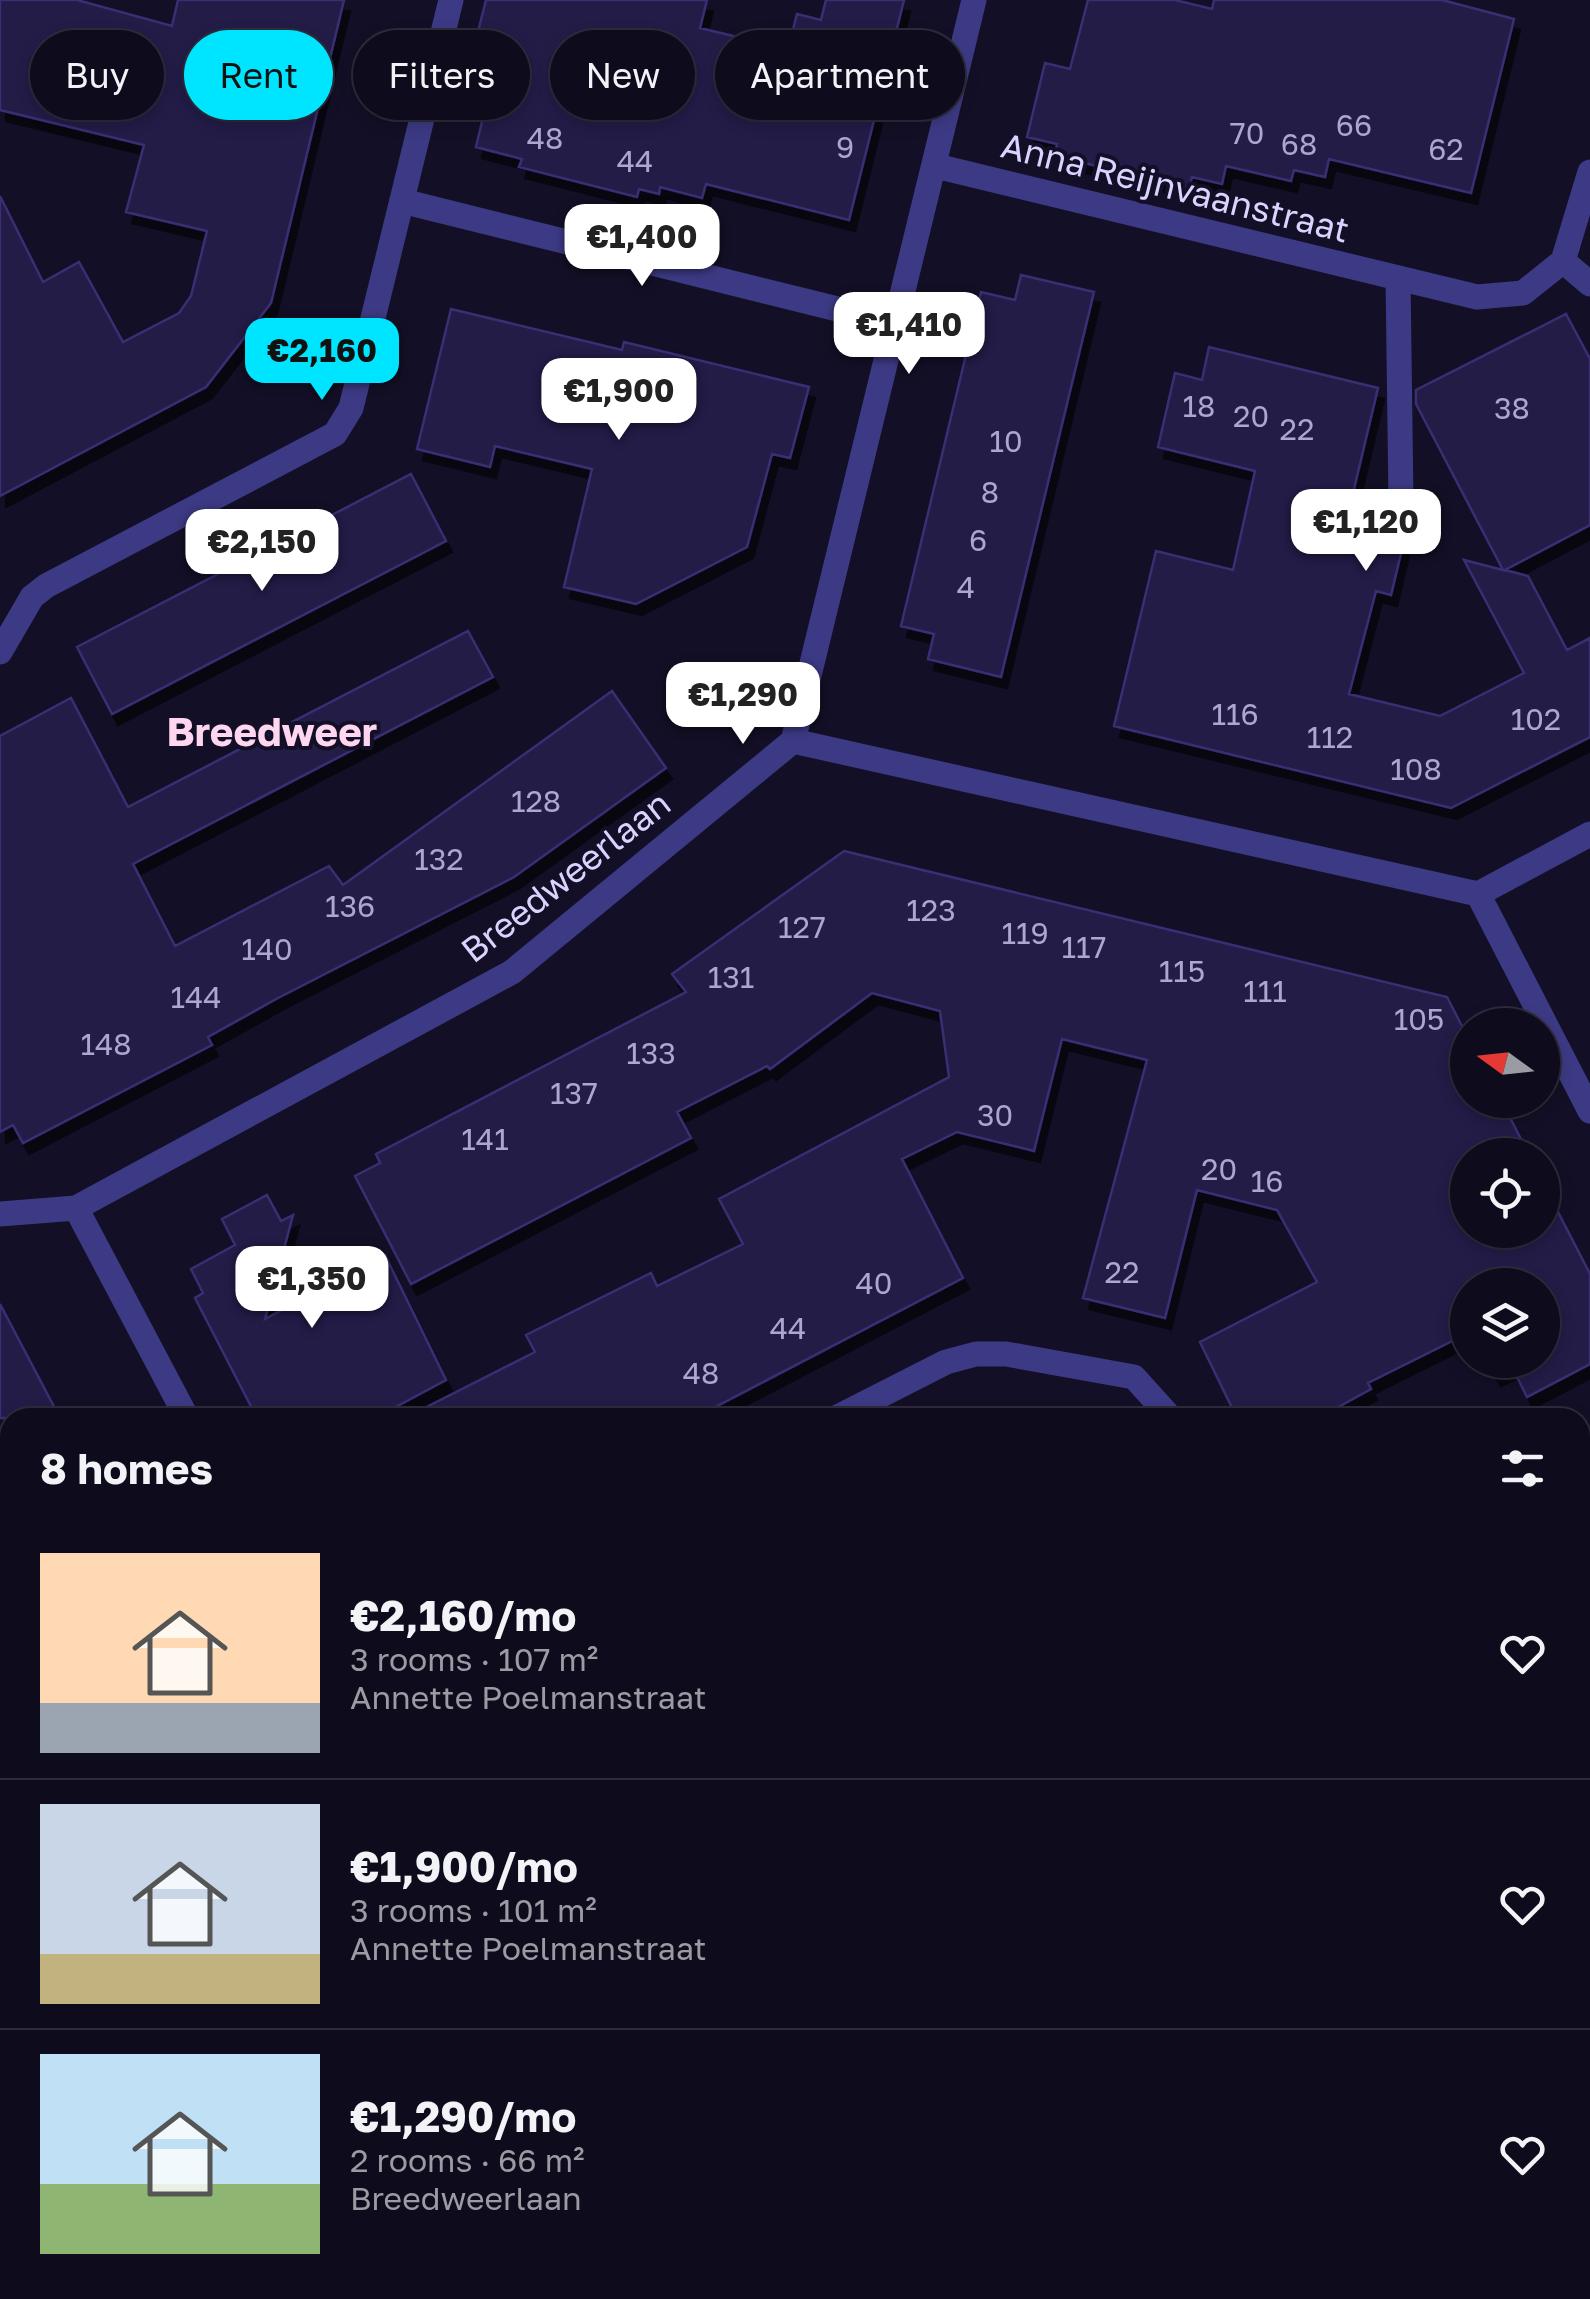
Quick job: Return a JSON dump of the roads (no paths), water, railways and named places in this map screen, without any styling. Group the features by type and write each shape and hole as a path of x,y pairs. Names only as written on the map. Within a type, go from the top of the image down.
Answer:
{"street":[{"path":"0,652 32,598 46,586 335,434 351,408 451,0"},
{"path":"974,0 793,741 1478,894 1590,834"},
{"name":"Anna Reijnvaanstraat","path":"936,166 1477,297 1524,293 1562,261"},
{"path":"1590,172 1562,261 1590,284"},
{"path":"402,201 894,323"},
{"path":"1398,278 1401,502"},
{"name":"Breedweerlaan","path":"0,1214 76,1208 512,972 793,741"},
{"path":"1478,894 1590,1111"},
{"path":"76,1208 183,1408"},
{"path":"856,1408 946,1362 976,1354 1006,1354 1134,1377 1162,1408"}],"district":[{"name":"Breedweer","path":"272,732"}]}
